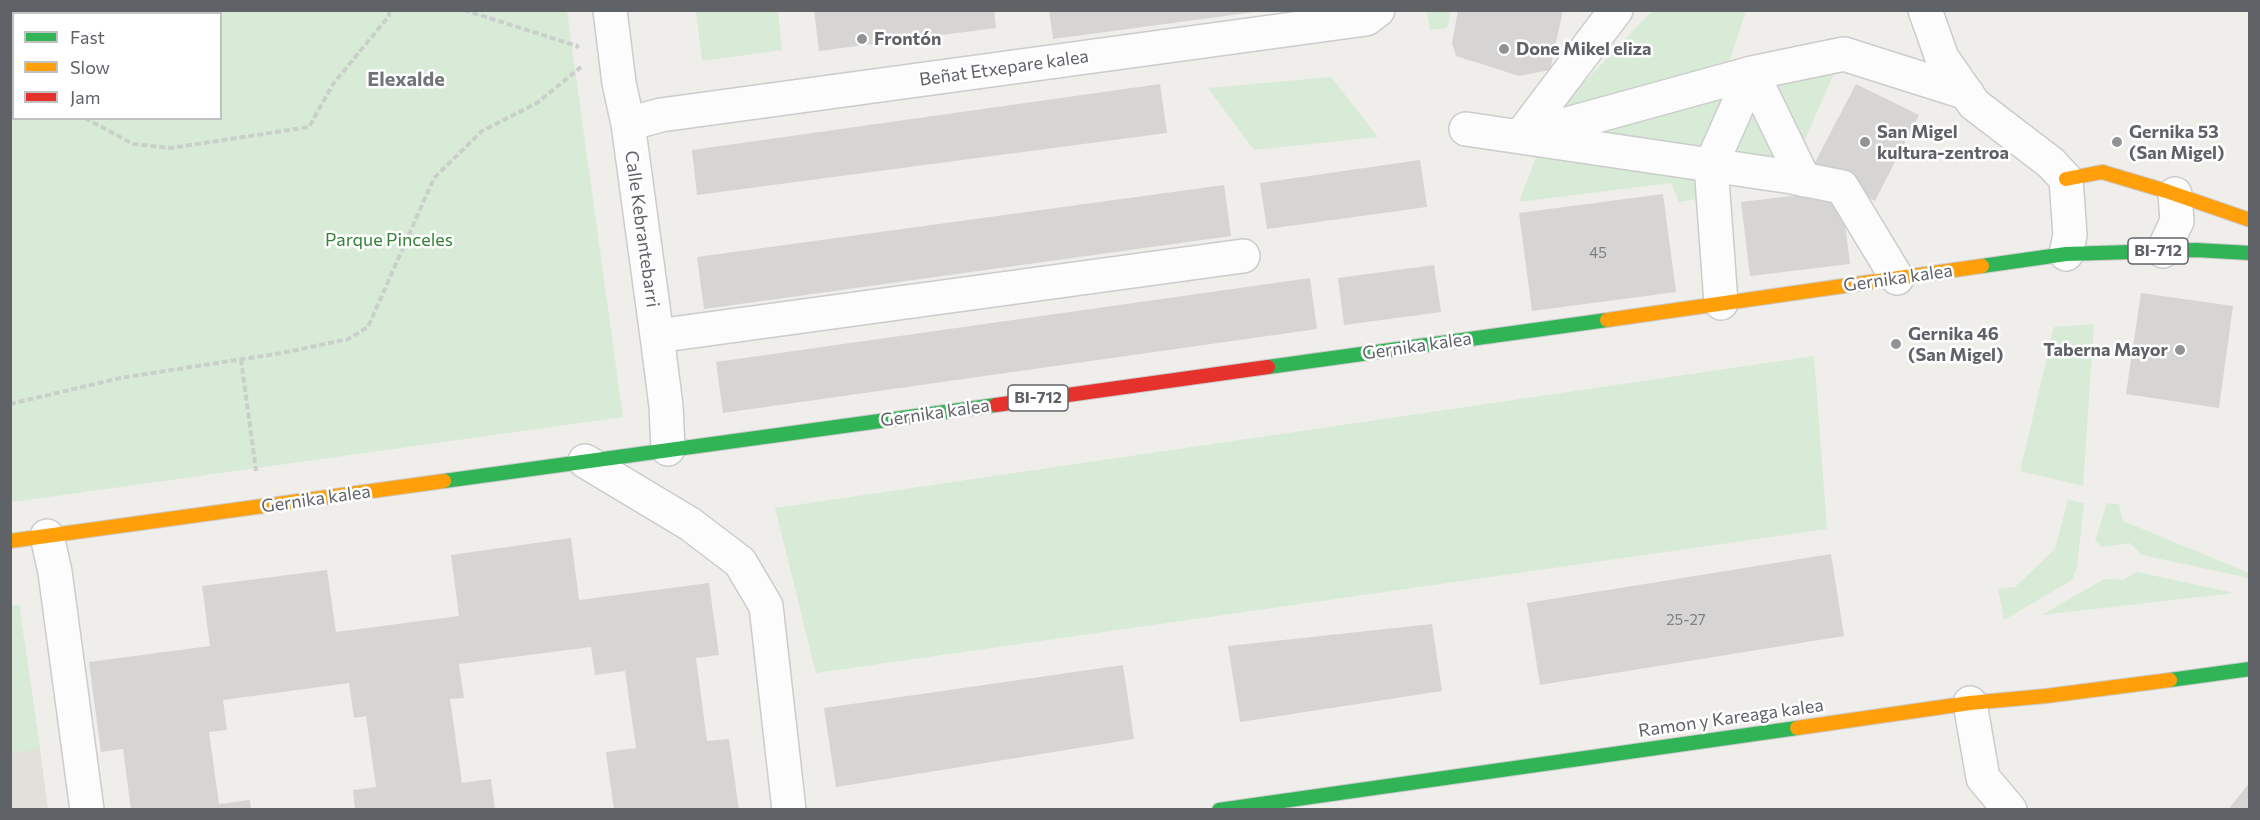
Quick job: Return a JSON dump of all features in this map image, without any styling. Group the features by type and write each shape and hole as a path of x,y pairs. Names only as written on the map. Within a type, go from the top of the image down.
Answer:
{"main road":[{"path":"2066,179 2102,172 2250,220"},
{"name":"Gernika kalea","path":"10,541 2066,254 2163,251 2250,253"},
{"name":"Ramon y Kareaga kalea","path":"1219,810 1970,703 2046,696 2250,669"}],"street":[{"name":"Calle Kebrantebarri","path":"610,10 657,336 666,406 668,449"},
{"name":"Beñat Etxepare kalea","path":"628,124 661,115 1366,19 1378,10"},
{"path":"1520,137 1616,10"},
{"path":"1925,10 1942,58 1974,104 2051,163 2066,179 2070,235 2066,254"},
{"path":"1520,137 1752,73 1844,54 1967,93"},
{"path":"1720,303 1711,165 1752,73"},
{"path":"1752,73 1804,180"},
{"path":"1466,129 1842,187 1897,278"},
{"path":"2163,251 2177,221 2175,194"},
{"path":"657,336 1243,256"},
{"path":"585,461 690,524 740,562 745,570 766,606 789,810"},
{"path":"47,536 55,572 87,810"},
{"path":"1970,703 1983,778 2010,810"}],"path":[{"path":"89,120 133,144 171,148 309,127 333,84 389,16 389,10"},
{"path":"10,404 120,378 348,339 368,327 434,178 482,131 537,103 581,68 577,46 464,10"},
{"path":"241,359 257,477"}],"shaded area":[{"path":"19,605 48,809 11,809 10,606"}],"green space":[{"name":"Parque Pinceles","path":"10,11 567,11 623,417 13,502 10,483"},
{"path":"696,11 778,11 782,50 702,61"},
{"path":"1427,11 1451,11 1447,28 1430,30"},
{"path":"1652,11 1746,11 1727,69 1555,113"},
{"path":"1836,69 1802,146 1769,82"},
{"path":"1331,77 1378,137 1254,150 1208,88"},
{"path":"1726,96 1705,152 1567,133"},
{"path":"1754,106 1785,165 1725,155"},
{"path":"1539,149 1704,168 1703,198 1679,202 1671,183 1519,202"},
{"path":"2094,324 2083,486 2020,471 2054,327"},
{"path":"1814,356 1827,529 816,673 775,508"},
{"path":"2068,500 2084,503 2077,567 2072,580 2004,620 1998,589 2015,587 2055,549"},
{"path":"2107,503 2119,504 2123,521 2249,573 2249,578 2142,555 2130,543 2103,547 2095,541"},
{"path":"2137,572 2234,593 2042,615 2104,579 2123,580"},
{"path":"19,605 40,749 11,753 11,606"}],"building":[{"name":"Frontón","path":"814,10 994,10 996,28 819,51"},
{"path":"1049,10 1255,10 1255,12 1053,39"},
{"name":"Done Mikel eliza","path":"1458,10 1563,10 1550,70 1519,76 1456,56 1452,43"},
{"path":"1160,84 1167,133 697,195 692,150"},
{"name":"San Migel kultura-zentroa","path":"1856,84 1919,115 1875,201 1811,170"},
{"path":"1420,160 1427,207 1267,229 1260,183"},
{"path":"1224,185 1231,236 704,309 697,257"},
{"path":"1841,190 1850,264 1750,276 1741,202"},
{"path":"1663,194 1676,292 1532,311 1519,213"},
{"path":"1434,265 1441,312 1344,325 1338,278"},
{"path":"1310,278 1317,329 723,413 716,362"},
{"name":"Taberna Mayor","path":"2141,293 2233,306 2219,408 2126,394"},
{"path":"571,538 579,600 709,583 719,655 696,658 707,741 729,739 739,810 614,810 606,752 636,748 625,671 595,675 591,647 459,664 464,698 450,699 462,783 491,779 495,810 355,810 353,790 376,787 366,716 354,718 349,683 223,700 227,730 209,732 219,804 250,800 251,810 131,810 123,749 101,752 89,662 210,646 202,586 327,570 336,632 459,616 451,555"},
{"path":"1831,554 1844,636 1540,685 1527,603"},
{"path":"1432,624 1442,691 1240,722 1228,646"},
{"path":"1123,665 1134,739 836,787 824,708"},
{"path":"2250,782 2250,810 2228,810"}],"traffic: fast":[{"path":"1982,266 2066,254 2196,250 2250,253"},
{"path":"1268,367 1607,320"},
{"path":"444,481 996,405"},
{"path":"2170,680 2250,669"},
{"path":"1219,810 1797,728"}],"traffic: slow":[{"path":"2066,179 2102,172 2250,220"},
{"path":"1607,320 1982,266"},
{"path":"10,541 444,481"},
{"path":"1797,728 1970,703 2170,680"}],"traffic: jam":[{"path":"996,405 1268,367"}],"place":[{"name":"Frontón","path":"862,39"},
{"name":"Done Mikel eliza","path":"1504,49"},
{"name":"San Migel kultura-zentroa","path":"1865,142"},
{"name":"Gernika 53 (San Migel)","path":"2117,142"},
{"name":"Gernika 46 (San Migel)","path":"1896,344"},
{"name":"Taberna Mayor","path":"2180,350"}],"district":[{"name":"Elexalde","path":"406,79"}]}
